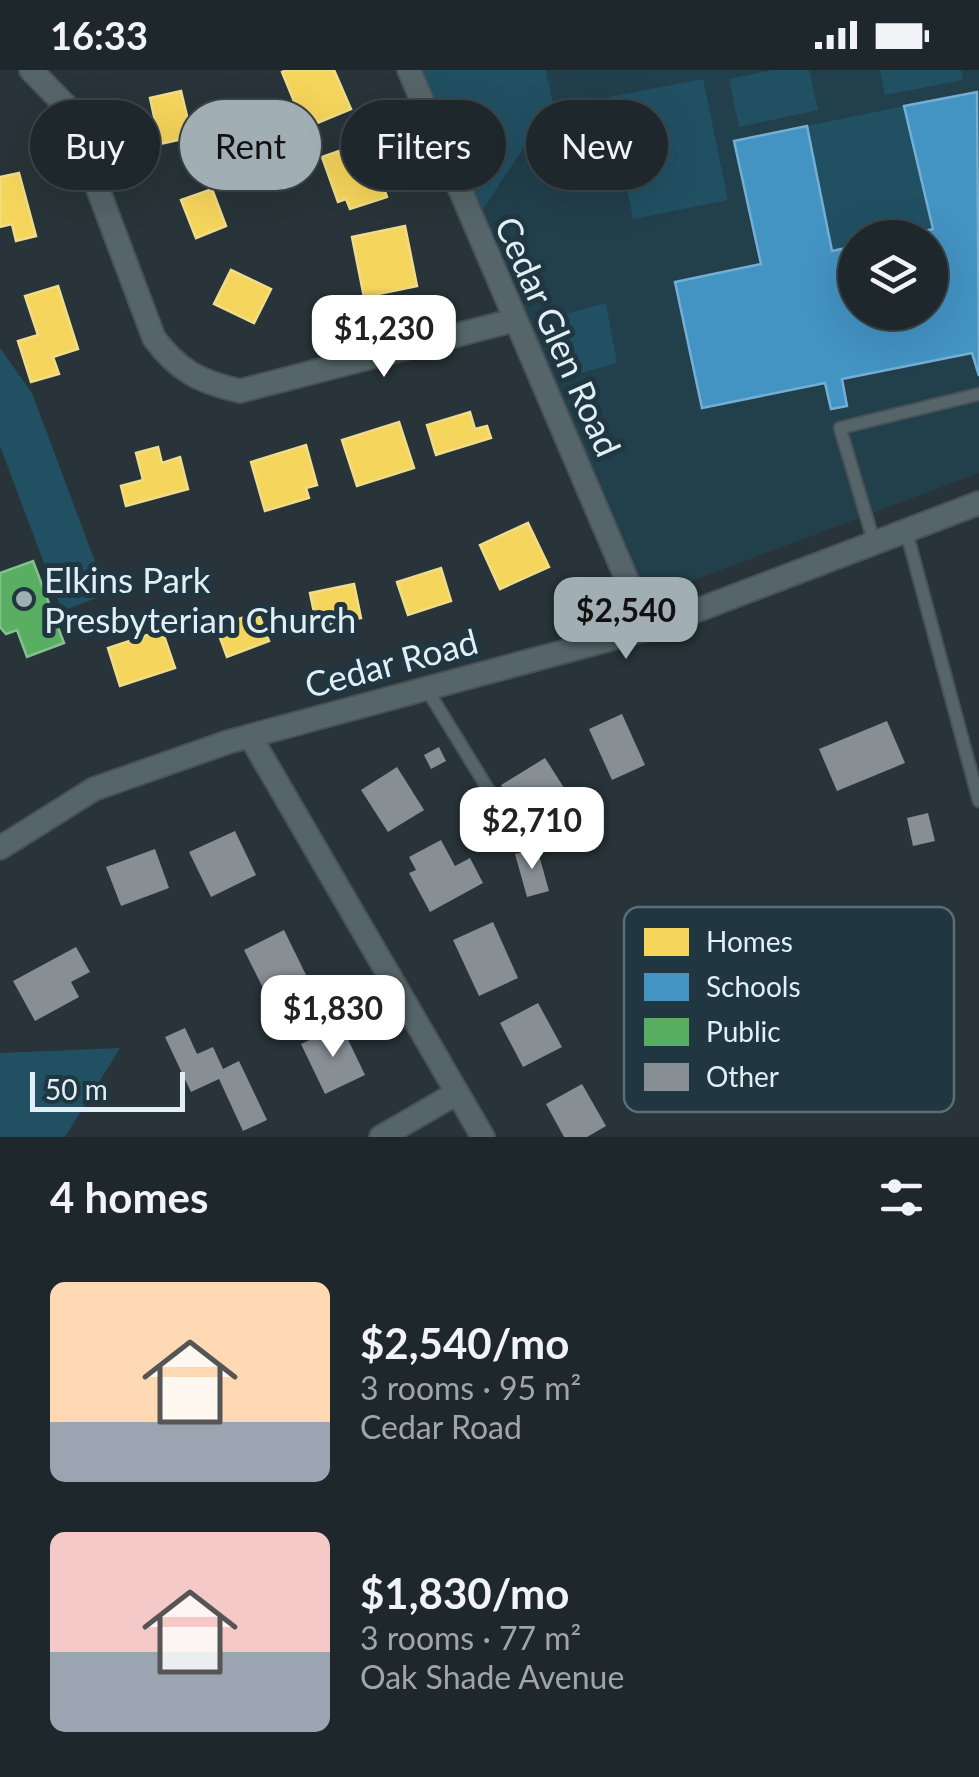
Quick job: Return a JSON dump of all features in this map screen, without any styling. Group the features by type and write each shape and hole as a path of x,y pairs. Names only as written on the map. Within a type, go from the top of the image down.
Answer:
{"street":[{"path":"30,70 67,107 154,338 171,361 198,382 240,390 515,320"},
{"name":"Cedar Glen Road","path":"408,70 648,628"},
{"name":"Cedar Road","path":"3,841 94,788 250,736 648,628 979,503"},
{"path":"250,736 483,1137"},
{"path":"382,1137 457,1094"}],"lane":[{"path":"874,542 840,428 979,394"},
{"path":"906,530 979,801"},
{"path":"426,688 520,841"}],"shaded area":[{"path":"409,70 546,70 552,100 526,100 526,144 506,174 506,100 421,100"},
{"path":"546,70 979,70 979,473 636,602 472,226 496,190 506,190 506,174 526,144 526,190 668,190 668,100 552,100"},
{"path":"773,70 809,70 818,110 739,127 729,79"},
{"path":"880,70 961,70 963,80 885,95"},
{"path":"703,79 728,200 633,219 627,190 668,190 668,100 609,97"},
{"path":"904,106 931,220 838,220 838,250 832,251 807,126"},
{"path":"457,190 496,190 472,226"},
{"path":"606,303 617,363 577,374 565,314"},
{"path":"0,348 32,393 107,594 62,611 0,446"},
{"path":"120,1048 65,1137 0,1137 0,1053"}],"building: Homes":[{"path":"334,70 347,100 341,100 341,113 321,121 321,100 294,100 282,72"},
{"path":"181,91 180,140 160,144 160,100 150,98"},
{"path":"341,150 341,190 384,190 387,197 350,209 346,199 338,202 322,157"},
{"path":"19,173 36,236 16,241 12,224 0,227 0,177"},
{"path":"212,190 226,226 196,238 181,200"},
{"path":"405,226 417,286 364,297 352,237"},
{"path":"231,270 271,289 254,323 214,304"},
{"path":"58,286 78,349 53,357 59,374 31,382 18,341 38,335 25,296"},
{"path":"470,412 475,429 487,426 491,438 436,455 427,425"},
{"path":"399,422 414,468 357,486 342,440"},
{"path":"306,445 317,485 306,488 309,498 265,511 251,462"},
{"path":"158,447 162,463 180,457 188,489 126,506 121,486 143,480 136,453"},
{"path":"528,523 549,567 500,589 480,545"},
{"path":"441,568 451,601 408,615 397,582"},
{"path":"354,584 361,618 317,627 310,593"},
{"path":"258,612 269,641 227,657 216,627"},
{"path":"162,630 175,668 120,686 108,648"}],"building: Schools":[{"path":"977,92 979,376 972,353 842,379 847,406 831,409 825,383 702,408 675,282 761,264 734,141 807,126 832,251 838,250 838,330 948,330 948,220 931,220 904,106"}],"building: Public":[{"name":"Elkins Park Presbyterian Church","path":"33,561 64,643 27,657 17,630 6,634 0,627 0,573"}],"building: Other":[{"path":"622,714 645,765 612,780 589,729"},
{"path":"887,721 905,763 837,791 819,749"},
{"path":"439,747 446,761 431,769 424,755"},
{"path":"545,758 568,794 524,821 501,785"},
{"path":"397,767 424,810 388,832 361,790"},
{"path":"928,813 935,841 913,846 907,818"},
{"path":"235,831 256,875 211,897 189,852"},
{"path":"441,840 455,866 470,858 483,883 430,912 409,873 416,870 409,857"},
{"path":"537,848 549,891 527,897 515,854"},
{"path":"155,849 169,888 121,906 106,867"},
{"path":"493,922 518,978 479,996 453,940"},
{"path":"284,930 306,975 266,994 244,950"},
{"path":"76,947 90,972 71,982 79,997 35,1021 13,981"},
{"path":"538,1003 562,1047 523,1067 500,1023"},
{"path":"341,1025 365,1075 325,1094 301,1044"},
{"path":"185,1028 197,1054 213,1047 223,1069 239,1061 267,1120 243,1131 219,1079 191,1092 165,1037"},
{"path":"582,1084 606,1126 587,1137 564,1137 546,1104"}],"place":[{"name":"Elkins Park Presbyterian Church","path":"24,599"}]}
